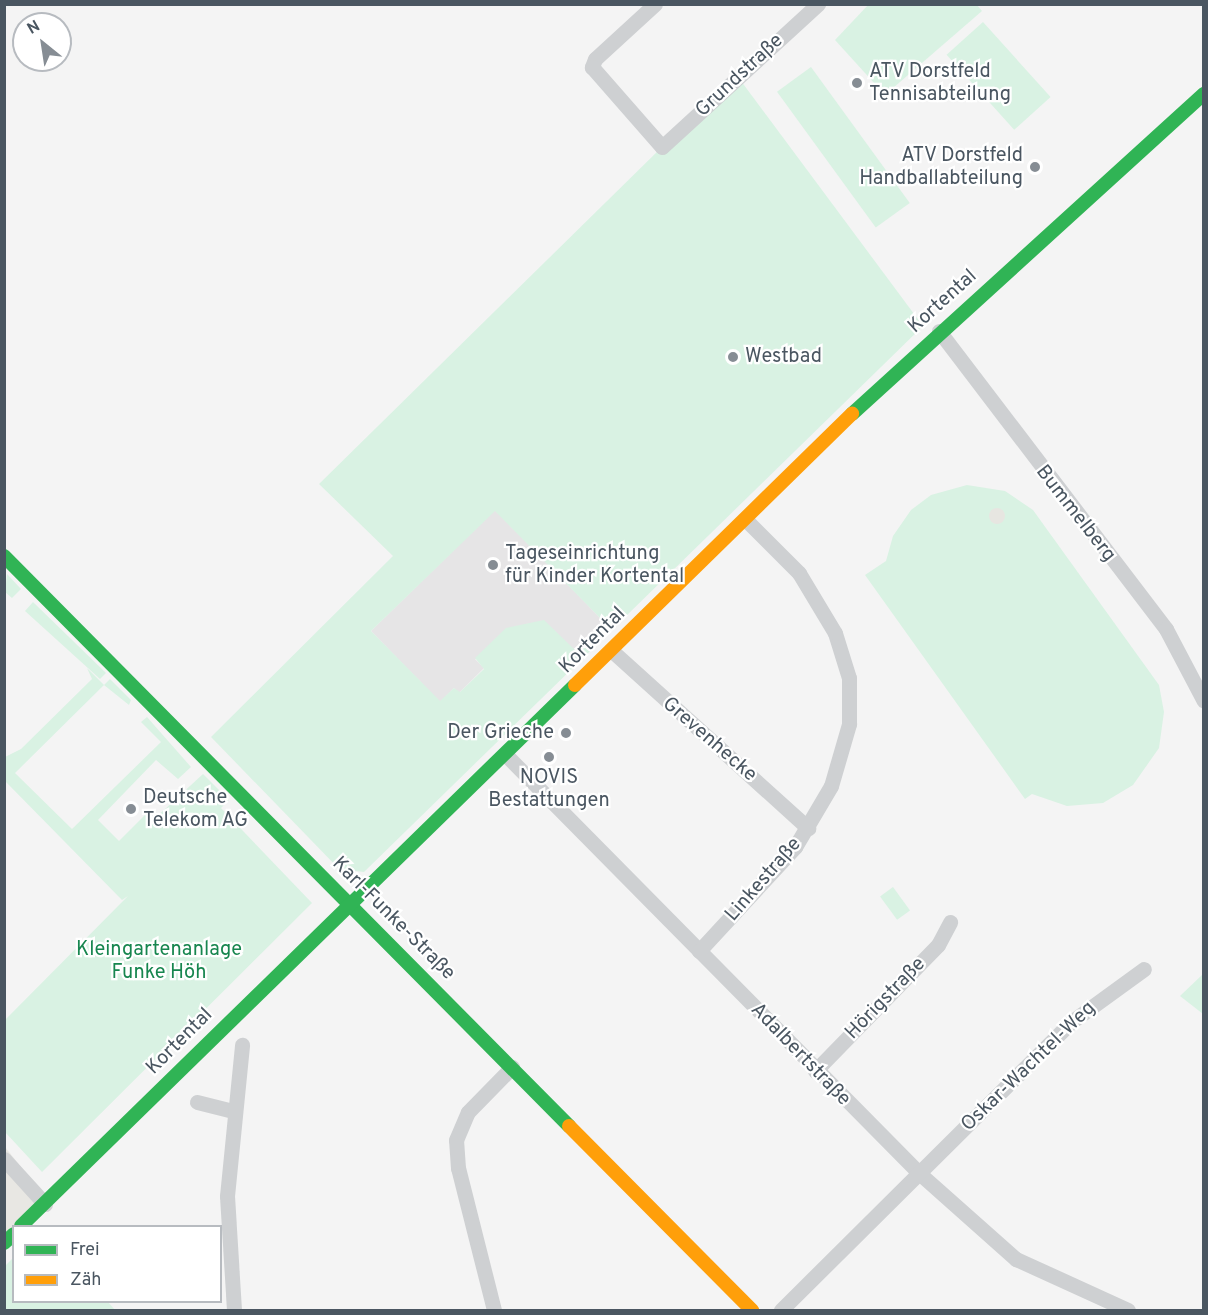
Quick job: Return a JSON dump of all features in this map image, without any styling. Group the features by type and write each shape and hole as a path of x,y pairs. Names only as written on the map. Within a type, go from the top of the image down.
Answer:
{"street":[{"name":"Grundstraße","path":"655,4 594,59 592,67 662,147 818,4"},
{"name":"Kortental","path":"23,1225 349,904 939,332 1203,94"},
{"name":"Bummelberg","path":"939,332 1166,629 1203,701"},
{"name":"Linkestraße","path":"699,951 777,872 808,828 831,786 845,744 849,678 835,633 814,593 745,519"},
{"name":"Karl-Funke-Straße","path":"4,556 752,1311"},
{"name":"Grevenhecke","path":"611,650 808,828"},
{"name":"Adalbertstraße","path":"505,754 815,1071 919,1173 1016,1259 1128,1311"},
{"name":"Hörigstraße","path":"815,1071 938,945 950,922"},
{"name":"Oskar-Wachtel-Weg","path":"781,1311 1071,1022 1144,969"},
{"path":"234,1311 227,1196 233,1111 242,1045"},
{"path":"494,1311 458,1168 456,1140 468,1112 512,1067"},
{"path":"197,1102 233,1111"},
{"path":"4,1159 45,1204"}],"shaded area":[{"name":"Tageseinrichtung für Kinder Kortental","path":"495,510 604,622 574,650 475,659 484,668 459,693 454,688 440,702 371,631"},
{"path":"5,1147 45,1197 16,1225 12,1225 12,1229 5,1236"}],"green space":[{"path":"869,4 977,5 982,11 885,95 835,40"},
{"path":"983,22 1051,97 1014,130 947,55"},
{"path":"811,67 910,203 876,228 777,92"},
{"path":"741,81 923,326 364,872 339,869 211,737 393,556 319,484 662,147","holes":["495,511 604,622 575,650 544,620 506,628 475,658 484,669 460,692 454,688 440,701 371,631"]},
{"path":"967,485 1005,491 1033,510 1159,685 1164,712 1159,748 1133,785 1103,803 1067,806 1032,794 1025,799 865,575 886,561 893,536 911,510 931,495"},
{"path":"7,574 21,589 12,598 5,592"},
{"path":"33,602 106,673 100,679 25,611"},
{"name":"Kleingartenanlage Funke Höh","path":"87,668 104,685 15,773 72,829 161,742 141,722 147,717 191,767 178,779 156,760 98,820 119,841 145,815 152,821 203,774 229,800 221,808 312,903 42,1172 5,1132 5,1020 128,896 122,900 5,781 5,757 21,749 92,679"},
{"path":"110,679 131,700 129,705 104,685"},
{"path":"893,887 910,910 897,920 880,896"},
{"path":"1203,974 1203,1014 1180,996"},
{"path":"12,1259 12,1303 109,1303 115,1310 5,1310 5,1266"}],"sand":[{"path":"994,508 1000,508 1005,516 1003,522 994,524 989,519 989,513"}],"traffic: fast":[{"path":"852,414 1204,94"},
{"path":"4,556 569,1126"},
{"path":"22,1225 575,685"},
{"path":"4,1243 12,1236"}],"traffic: slow":[{"path":"575,685 852,414"},
{"path":"569,1126 752,1310"}],"place":[{"name":"ATV Dorstfeld Tennisabteilung","path":"857,83"},
{"name":"ATV Dorstfeld Handballabteilung","path":"1035,167"},
{"name":"Westbad","path":"733,357"},
{"name":"Tageseinrichtung für Kinder Kortental","path":"493,565"},
{"name":"Der Grieche","path":"566,733"},
{"name":"NOVIS Bestattungen","path":"549,757"},
{"name":"Deutsche Telekom AG","path":"131,809"}]}
